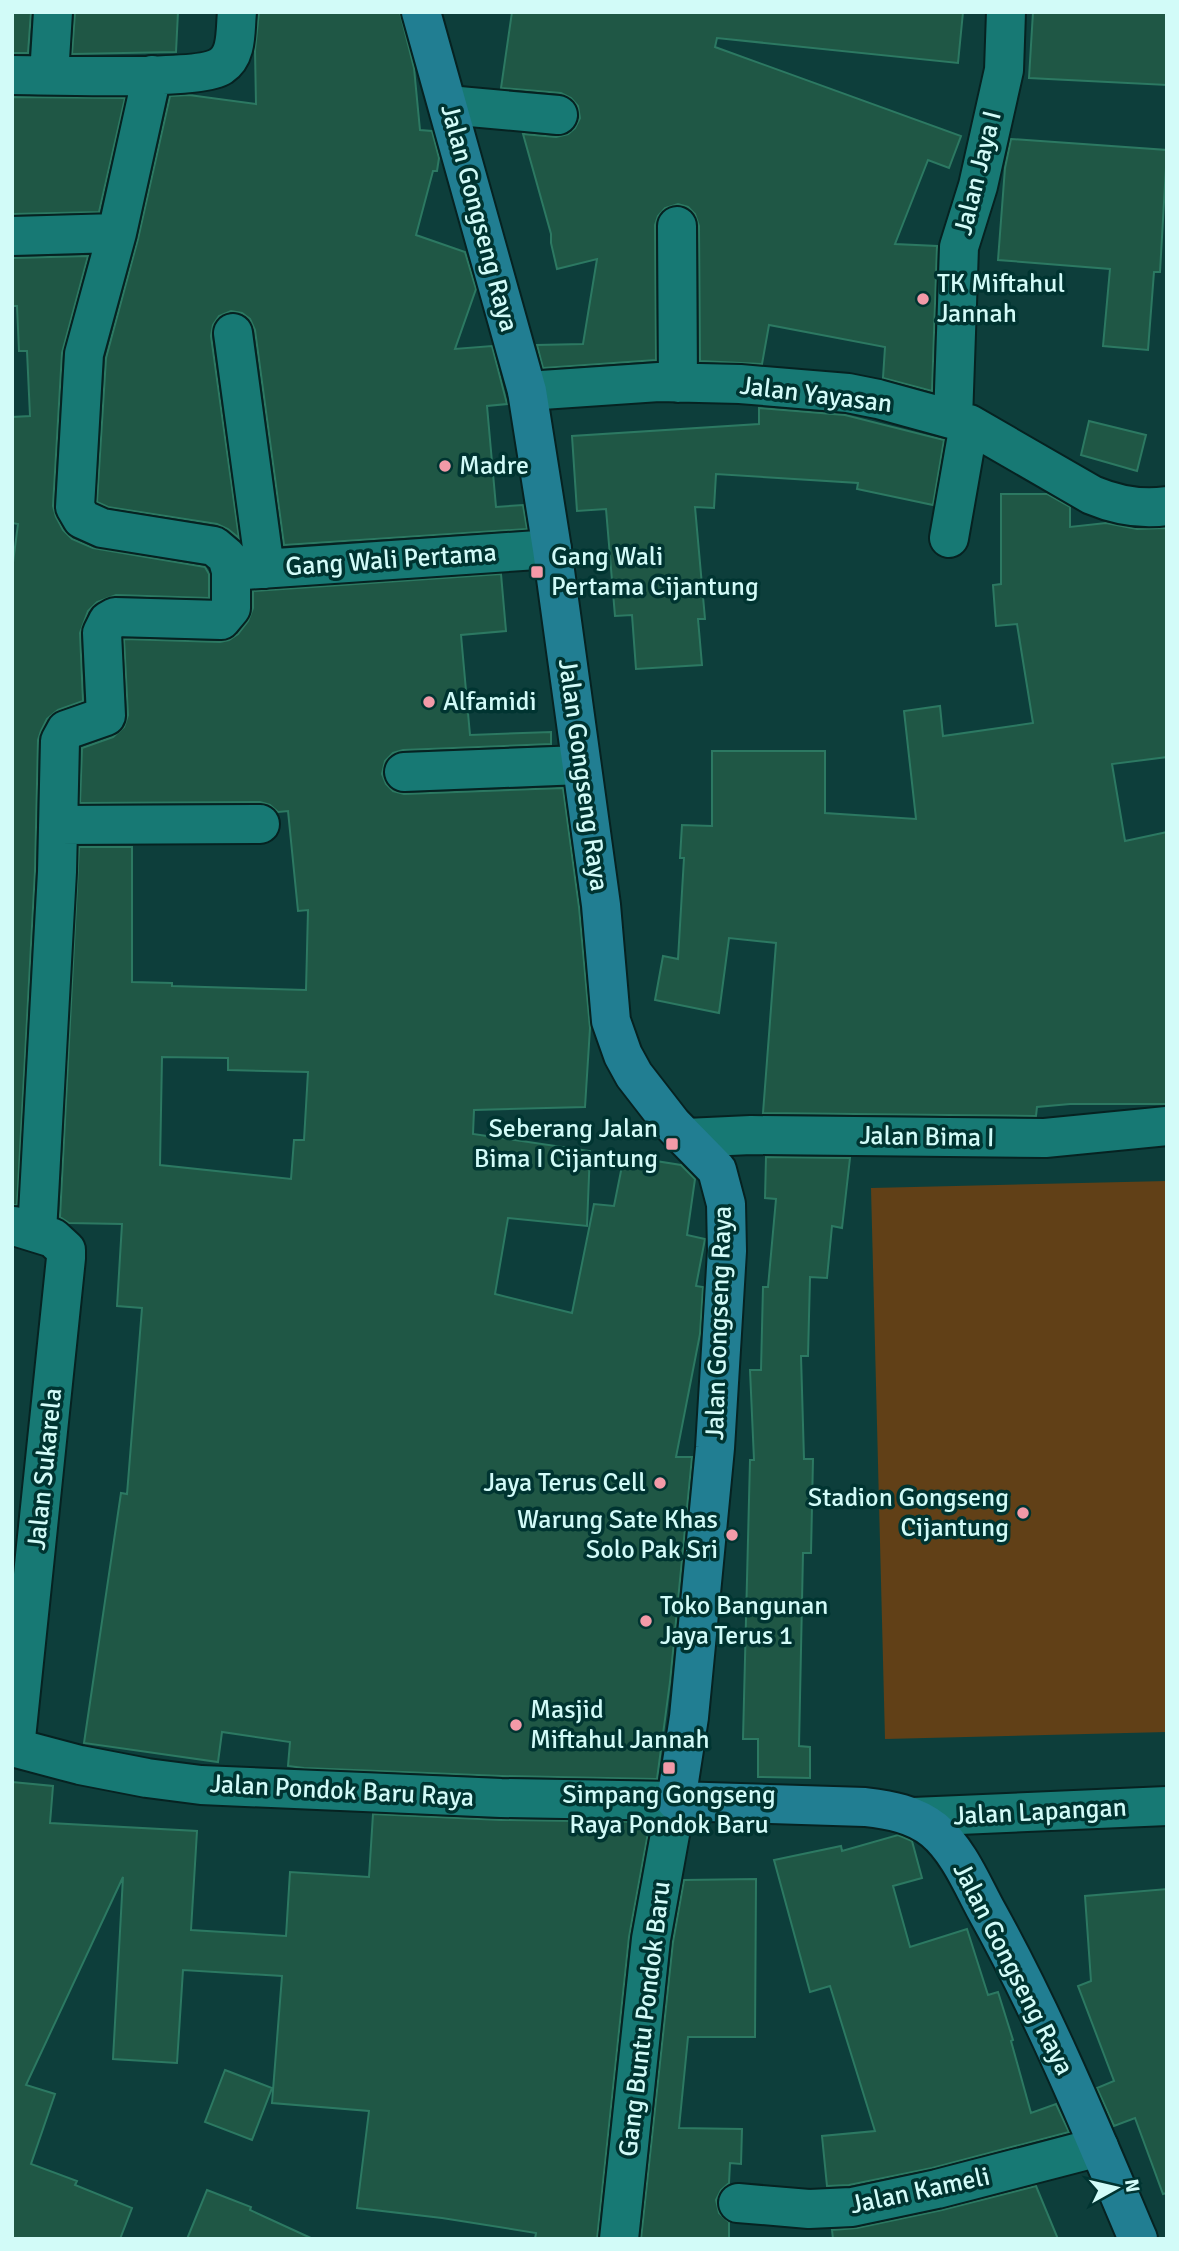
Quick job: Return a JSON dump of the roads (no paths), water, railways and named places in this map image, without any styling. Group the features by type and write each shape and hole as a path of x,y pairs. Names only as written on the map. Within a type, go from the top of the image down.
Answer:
{"street":[{"path":"53,12 31,75 152,75 200,72 220,67 232,54 237,12"},
{"name":"Jalan Gongseng Raya","path":"421,12 527,391 601,905 613,1028 634,1075 672,1124 717,1170 726,1204 728,1221 715,1448 688,1717 676,1801 865,1807 913,1817 935,1831 951,1850 1014,1959 1100,2147 1138,2239"},
{"name":"Jalan Jaya I","path":"949,538 961,421 959,247 978,186 1004,70 1006,12"},
{"path":"152,75 117,233 84,354 75,507 82,519 102,528 214,546 248,570"},
{"path":"448,106 558,115"},
{"path":"677,226 678,383"},
{"path":"12,236 117,233"},
{"path":"25,1228 58,825 60,741 66,730 106,716 102,633 108,621 114,617 221,620 230,608 248,570 233,333"},
{"name":"Jalan Yayasan","path":"527,391 645,383 740,384 878,398 961,421 1092,495 1113,504 1152,508 1167,506"},
{"name":"Gang Wali Pertama","path":"248,570 552,550"},
{"path":"404,772 581,765"},
{"path":"58,825 260,824"},
{"name":"Jalan Bima I","path":"686,1138 751,1135 1045,1138 1167,1126"},
{"name":"Jalan Sukarela","path":"14,1748 66,1250 53,1238 25,1228"},
{"name":"Jalan Pondok Baru Raya","path":"14,1748 79,1765 147,1778 201,1784 501,1798 676,1801"},
{"name":"Gang Buntu Pondok Baru","path":"619,2239 652,1939 676,1801"},
{"name":"Jalan Lapangan","path":"913,1817 1167,1806"},
{"name":"Jalan Kameli","path":"738,2203 809,2209 852,2207 937,2189 1100,2147"}],"place":[{"name":"TK Miftahul Jannah","path":"923,299"},
{"name":"Madre","path":"445,466"},
{"name":"Gang Wali Pertama Cijantung","path":"537,572"},
{"name":"Alfamidi","path":"429,702"},
{"name":"Seberang Jalan Bima I Cijantung","path":"672,1144"},
{"name":"Jaya Terus Cell","path":"660,1483"},
{"name":"Stadion Gongseng Cijantung","path":"1023,1513"},
{"name":"Warung Sate Khas Solo Pak Sri","path":"732,1535"},
{"name":"Toko Bangunan Jaya Terus 1","path":"646,1621"},
{"name":"Masjid Miftahul Jannah","path":"516,1725"},
{"name":"Simpang Gongseng Raya Pondok Baru","path":"669,1768"}]}
